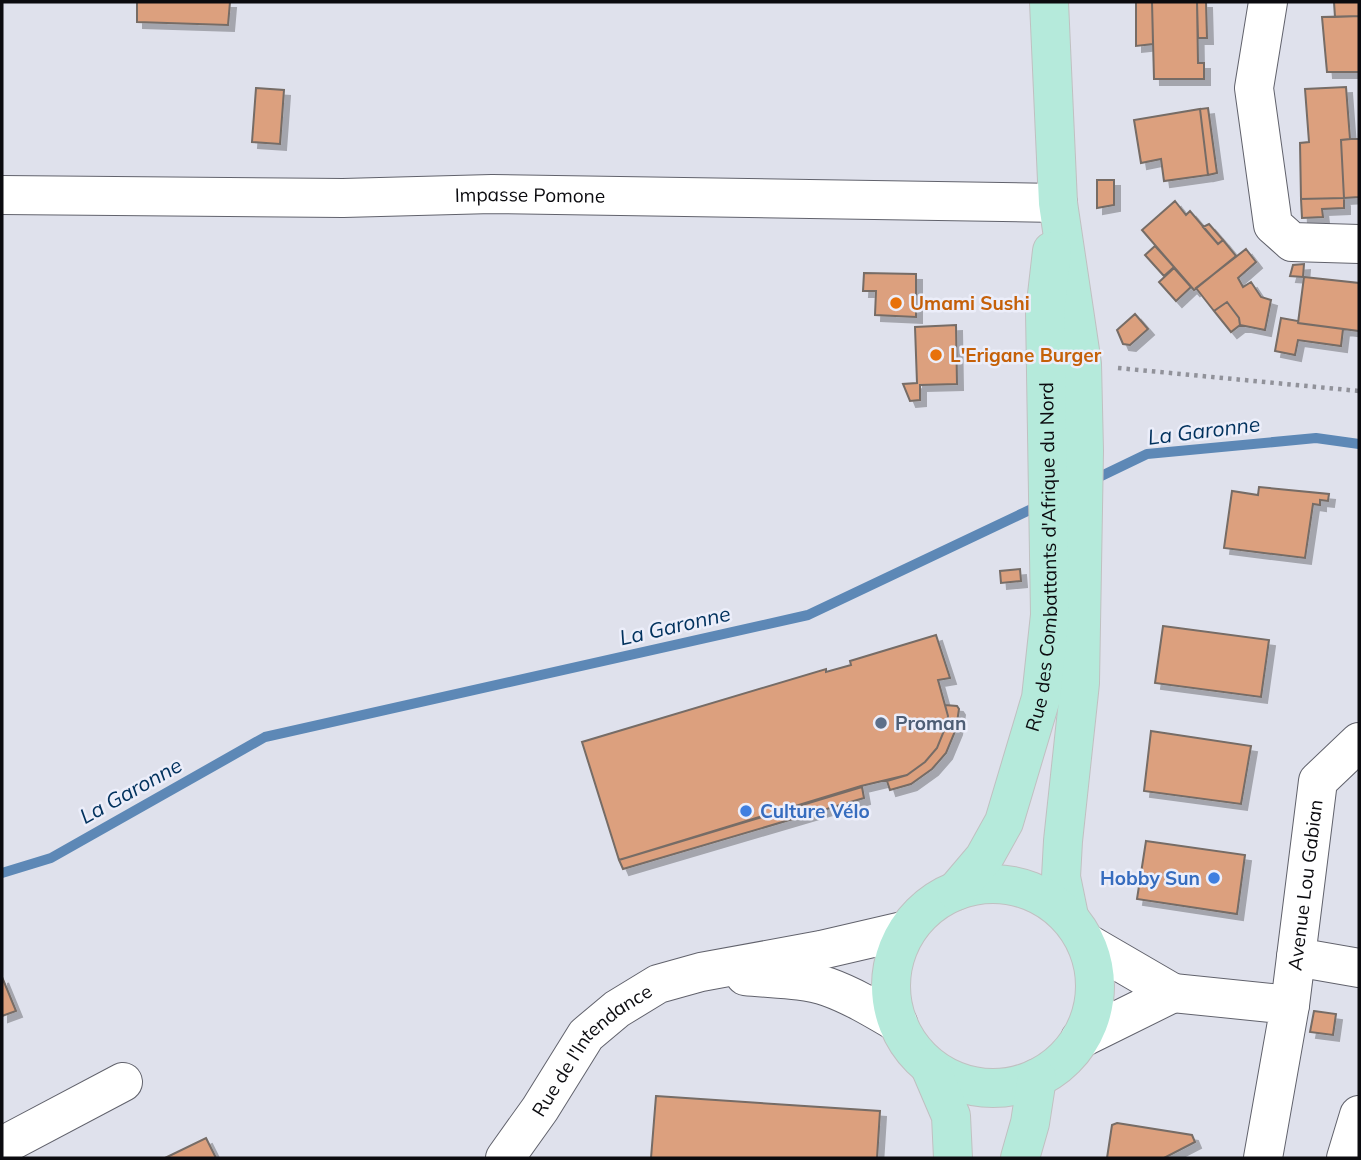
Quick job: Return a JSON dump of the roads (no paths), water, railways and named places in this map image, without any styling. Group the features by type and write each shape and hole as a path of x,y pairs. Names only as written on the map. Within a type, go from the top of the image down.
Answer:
{"main road":[{"name":"Rue des Combattants d'Afrique du Nord","path":"956,891 984,858 1003,822 1041,698 1050,615 1067,566 1084,451 1082,364 1058,203 1049,2"},
{"name":"Rue des Combattants d'Afrique du Nord","path":"1058,203 1045,312 1047,457 1067,566 1080,683 1061,877 1078,929"},
{"path":"930,1068 962,1084 1007,1088 1037,1079 1059,1064 1075,1048 1091,1018 1096,980 1078,929 1049,899 1014,885 995,883 973,885 956,891 939,898 921,913 906,930 894,955 890,983 892,1006 909,1044 930,1068 951,1116 953,1158"},
{"path":"1020,1158 1030,1123 1037,1079"}],"street":[{"path":"1268,2 1254,88 1273,225 1292,242 1359,244"},
{"name":"Impasse Pomone","path":"2,195 343,198 492,194 1058,203"},
{"name":"Avenue Lou Gabian","path":"1263,1158 1290,1005 1318,781 1359,742"},
{"path":"1078,929 1173,993 1290,1005"},
{"name":"Rue de l'Intendance","path":"505,1158 540,1109 586,1035 617,1009 658,984 701,972 821,950 906,930"},
{"path":"1296,957 1359,968"},
{"name":"Rue de l'Intendance","path":"701,972 808,982 828,987 860,1001 898,1023"},
{"path":"1080,1039 1173,993"},
{"path":"2,1146 123,1082"},
{"path":"1346,1158 1359,1115"}],"waterway":[{"name":"La Garonne","path":"1093,480 1147,454 1316,438 1359,444"},
{"name":"La Garonne","path":"2,873 51,858 265,737 808,615 1040,505"}],"place":[{"name":"Umami Sushi","path":"896,303"},
{"name":"L'Erigane Burger","path":"936,355"},
{"name":"Proman","path":"881,723"},
{"name":"Culture Vélo","path":"746,811"},
{"name":"Hobby Sun","path":"1214,878"}]}
